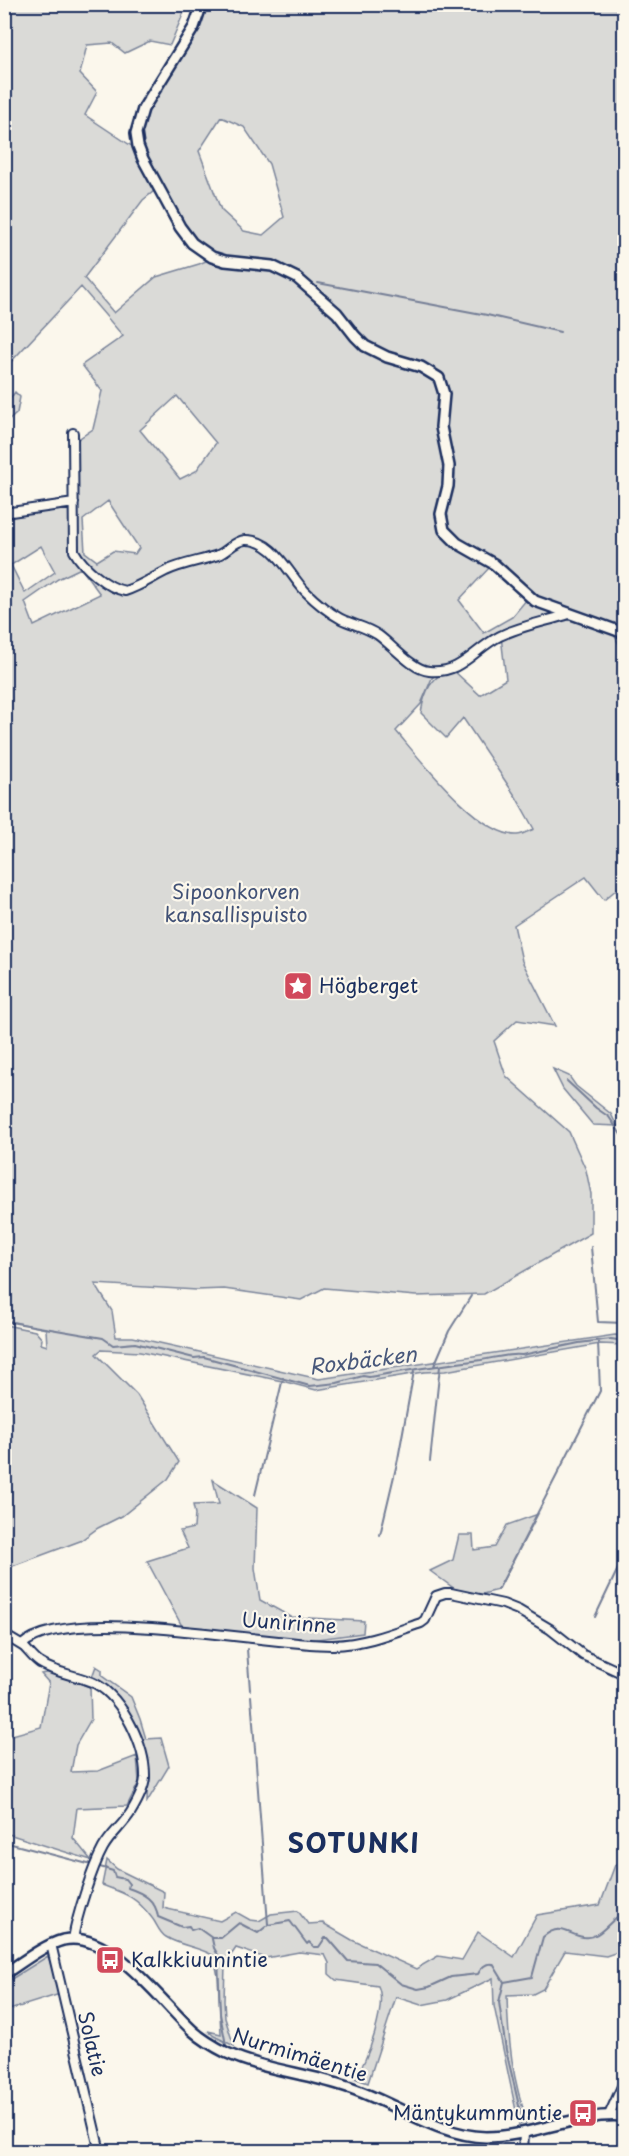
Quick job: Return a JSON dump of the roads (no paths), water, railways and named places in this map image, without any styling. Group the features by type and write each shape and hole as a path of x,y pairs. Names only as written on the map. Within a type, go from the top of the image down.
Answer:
{"street":[{"path":"202,4 189,36 143,109 136,134 143,159 180,227 192,243 212,257 225,261 272,266 297,278 337,313 365,346 387,357 421,367 439,378 444,394 441,427 449,466 448,486 441,513 444,530 457,543 494,564 535,601 624,633"},
{"path":"73,433 74,551 83,564 117,590 125,591 195,560 221,554 237,542 247,540 256,542 273,550 304,589 322,607 342,619 369,629 420,669 429,671 453,669 501,635 570,614"},
{"path":"4,513 74,503"},
{"name":"Uunirinne","path":"22,1646 28,1640 44,1632 121,1627 198,1632 292,1644 350,1644 375,1640 421,1623 425,1620 436,1596 451,1593 503,1604 518,1610 543,1624 583,1655 624,1674"},
{"path":"4,1635 22,1646 40,1663 53,1670 82,1678 112,1696 130,1725 142,1756 145,1781 130,1814 103,1849 75,1924 73,1939 51,1944 4,1974"},
{"name":"Nurmimäentie","path":"73,1939 93,1943 116,1957 134,1971 193,2031 213,2046 229,2054 244,2060 342,2085 464,2134 489,2137 524,2133 592,2116 624,2116"},
{"name":"Solatie","path":"51,1944 100,2151"},
{"path":"609,2115 624,2082"},
{"path":"524,2133 524,2151"}],"waterway":[{"path":"318,283 487,315 560,332"},
{"path":"567,1081 609,1117 624,1139"},
{"path":"591,1247 598,1322 624,1323"},
{"path":"434,1366 449,1331 471,1296"},
{"name":"Roxbäcken","path":"4,1321 103,1338 113,1345 135,1343 194,1358 204,1357 310,1386 337,1383 363,1376 369,1377 507,1355 522,1355 579,1343 611,1339 624,1341"},
{"path":"498,1590 600,1391 598,1342"},
{"path":"430,1461 440,1366"},
{"path":"380,1535 398,1459 414,1371"},
{"path":"255,1495 283,1378"},
{"path":"595,1617 624,1556"},
{"path":"247,1649 250,1690"},
{"path":"251,1696 268,1924"},
{"path":"4,1842 88,1864 93,1863"},
{"path":"100,1867 113,1871 115,1877 125,1879 129,1884 128,1888 148,1898 155,1906 158,1917 182,1927 189,1926 191,1930 198,1928 212,1938 221,1938 239,1923 258,1933 268,1925 290,1921 307,1944 309,1942 314,1947 319,1947 325,1938 328,1938 348,1961 375,1963 401,1984 418,1989 429,1987 451,1977 478,1974 488,1964 493,1964 504,1982 532,1977 543,1937 549,1932 560,1930 583,1937 594,1936 622,1914 624,1909"},
{"path":"212,1939 218,1955 220,2014 226,2045"},
{"path":"504,1982 499,2002 506,2050 523,2123"}],"place":[{"name":"Högberget","path":"298,986"},
{"name":"Kalkkiuunintie","path":"110,1960"},
{"name":"Mäntykummuntie","path":"583,2113"}],"district":[{"name":"SOTUNKI","path":"354,1844"}],"park label":[{"name":"Sipoonkorven kansallispuisto","path":"236,904"}]}
